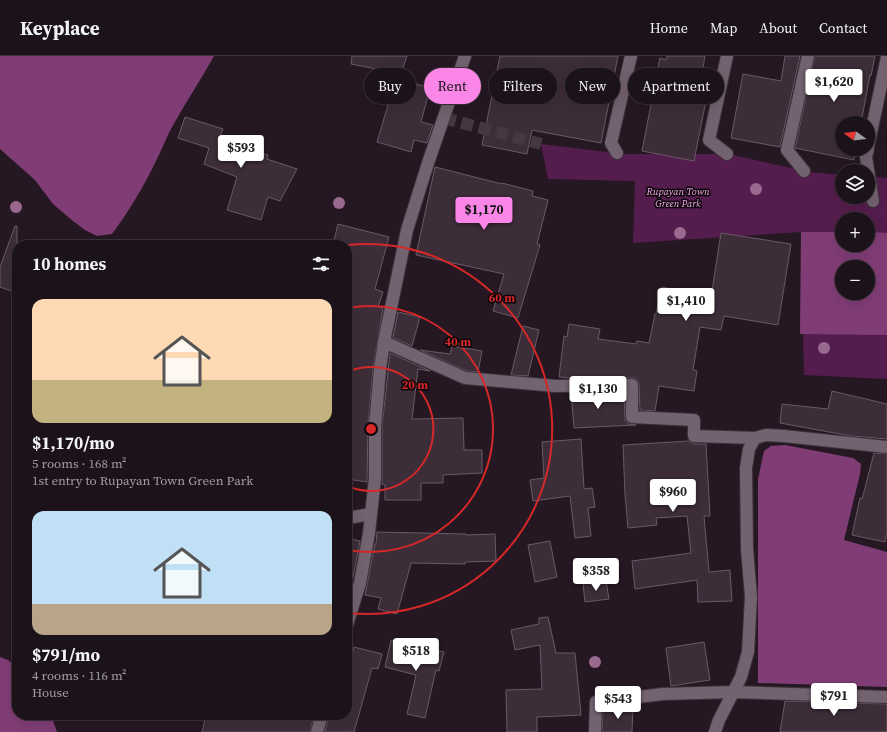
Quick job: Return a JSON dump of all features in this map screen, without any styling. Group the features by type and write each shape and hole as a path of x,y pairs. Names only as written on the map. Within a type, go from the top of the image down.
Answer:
{"street":[{"path":"352,608 360,583 371,514 375,478 375,427 384,342 407,230 428,163 466,56"},
{"path":"614,148 631,56"},
{"path":"727,56 709,140 727,154"},
{"path":"804,171 787,150 808,56"},
{"path":"874,116 887,57"},
{"path":"384,342 464,378 555,386 632,385 632,416 694,420 694,436 755,438 766,436 784,436 887,447"},
{"path":"715,732 719,720 741,677 748,652 751,597 747,549 746,468 749,449 755,438"},
{"path":"352,517 371,514"},
{"path":"595,732 596,702 663,694 733,692 887,697"},
{"path":"317,732 321,720"}],"green space":[{"name":"Rupayan Town Green Park","path":"541,144 624,154 728,154 809,172 835,174 835,204 875,204 875,177 887,178 887,379 804,375 801,232 633,243 635,181 548,179"}],"shaded area":[{"path":"0,56 214,56 172,127 151,170 130,207 112,234 97,236 85,230 53,204 35,180 0,149"},
{"path":"801,232 835,232 835,252 875,252 875,232 887,233 887,335 800,334"},
{"path":"785,445 853,458 861,464 860,474 844,540 887,552 887,687 758,683 758,479 764,451 771,446"},
{"path":"0,657 12,663 12,720 53,720 57,732 0,732"}],"building":[{"path":"352,56 407,56 403,68 371,68 351,64"},
{"path":"500,56 618,56 616,68 565,68 565,104 609,104 601,143 532,130 527,154 482,145 490,104 557,104 557,68 498,68"},
{"path":"667,56 705,56 703,68 658,68 660,58 666,60"},
{"path":"785,56 800,56 780,147 731,138 743,74 781,81"},
{"path":"815,56 875,56 862,116 835,116 835,156 855,156 854,160 795,148"},
{"path":"416,84 424,86 424,104 426,104 421,122 433,125 427,143 414,140 411,152 377,142 388,104 416,104"},
{"path":"651,104 705,104 694,161 642,151"},
{"path":"185,117 223,129 218,142 268,155 267,159 297,169 280,201 268,197 261,220 227,210 237,177 204,164 209,148 178,138"},
{"path":"435,167 533,191 532,196 548,200 537,244 540,245 518,318 493,311 504,274 416,255"},
{"path":"338,224 389,237 375,289 383,292 378,307 383,308 373,368 368,426 367,482 352,480 352,240 334,240"},
{"path":"15,226 17,226 17,240 12,240 12,291 0,287 0,267"},
{"path":"721,233 791,244 778,325 724,316 721,330 700,327 693,370 697,371 694,391 659,386 655,411 640,410 639,385 635,378 559,377 564,336 567,337 569,324 600,329 598,339 636,344 637,341 649,343 662,287 711,297"},
{"path":"398,312 420,317 412,346 393,338"},
{"path":"523,326 539,330 528,376 511,375"},
{"path":"452,346 482,351 478,372 467,371 420,350 450,354"},
{"path":"390,353 430,371 418,369 412,419 463,418 464,450 482,450 482,473 443,475 443,483 421,483 421,500 385,500 385,485 382,484 382,427"},
{"path":"832,391 887,404 887,439 851,436 780,423 782,404 828,409"},
{"path":"571,393 624,393 625,420 628,424 636,425 574,428"},
{"path":"581,439 584,489 592,488 595,507 588,508 591,536 575,538 570,496 533,501 530,480 544,478 542,442"},
{"path":"689,441 694,444 706,444 710,516 704,516 709,572 730,570 732,601 698,602 697,580 635,589 632,561 691,553 687,516 656,518 657,525 628,528 623,445"},
{"path":"874,453 887,454 887,533 885,542 852,535 860,498 862,499"},
{"path":"377,532 466,535 495,534 496,561 465,562 465,564 411,563 397,614 378,609 381,598 365,595 376,544"},
{"path":"352,539 360,541 352,578"},
{"path":"550,541 557,577 535,582 528,545"},
{"path":"606,581 609,599 585,602 583,584"},
{"path":"548,617 556,653 575,653 581,715 537,717 537,732 507,732 506,690 542,689 540,645 515,650 511,630 539,624 539,618"},
{"path":"391,640 444,652 439,671 436,670 425,718 407,714 416,675 385,667"},
{"path":"704,642 710,680 671,686 666,648"},
{"path":"354,647 382,654 378,669 372,668 354,732 325,732 328,720 352,720 352,655"},
{"path":"785,701 887,704 887,732 780,732"},
{"path":"622,706 633,707 632,732 602,732 603,709"},
{"path":"205,720 313,720 310,732 202,732"}],"tunnel":[{"path":"444,118 541,144"}]}
